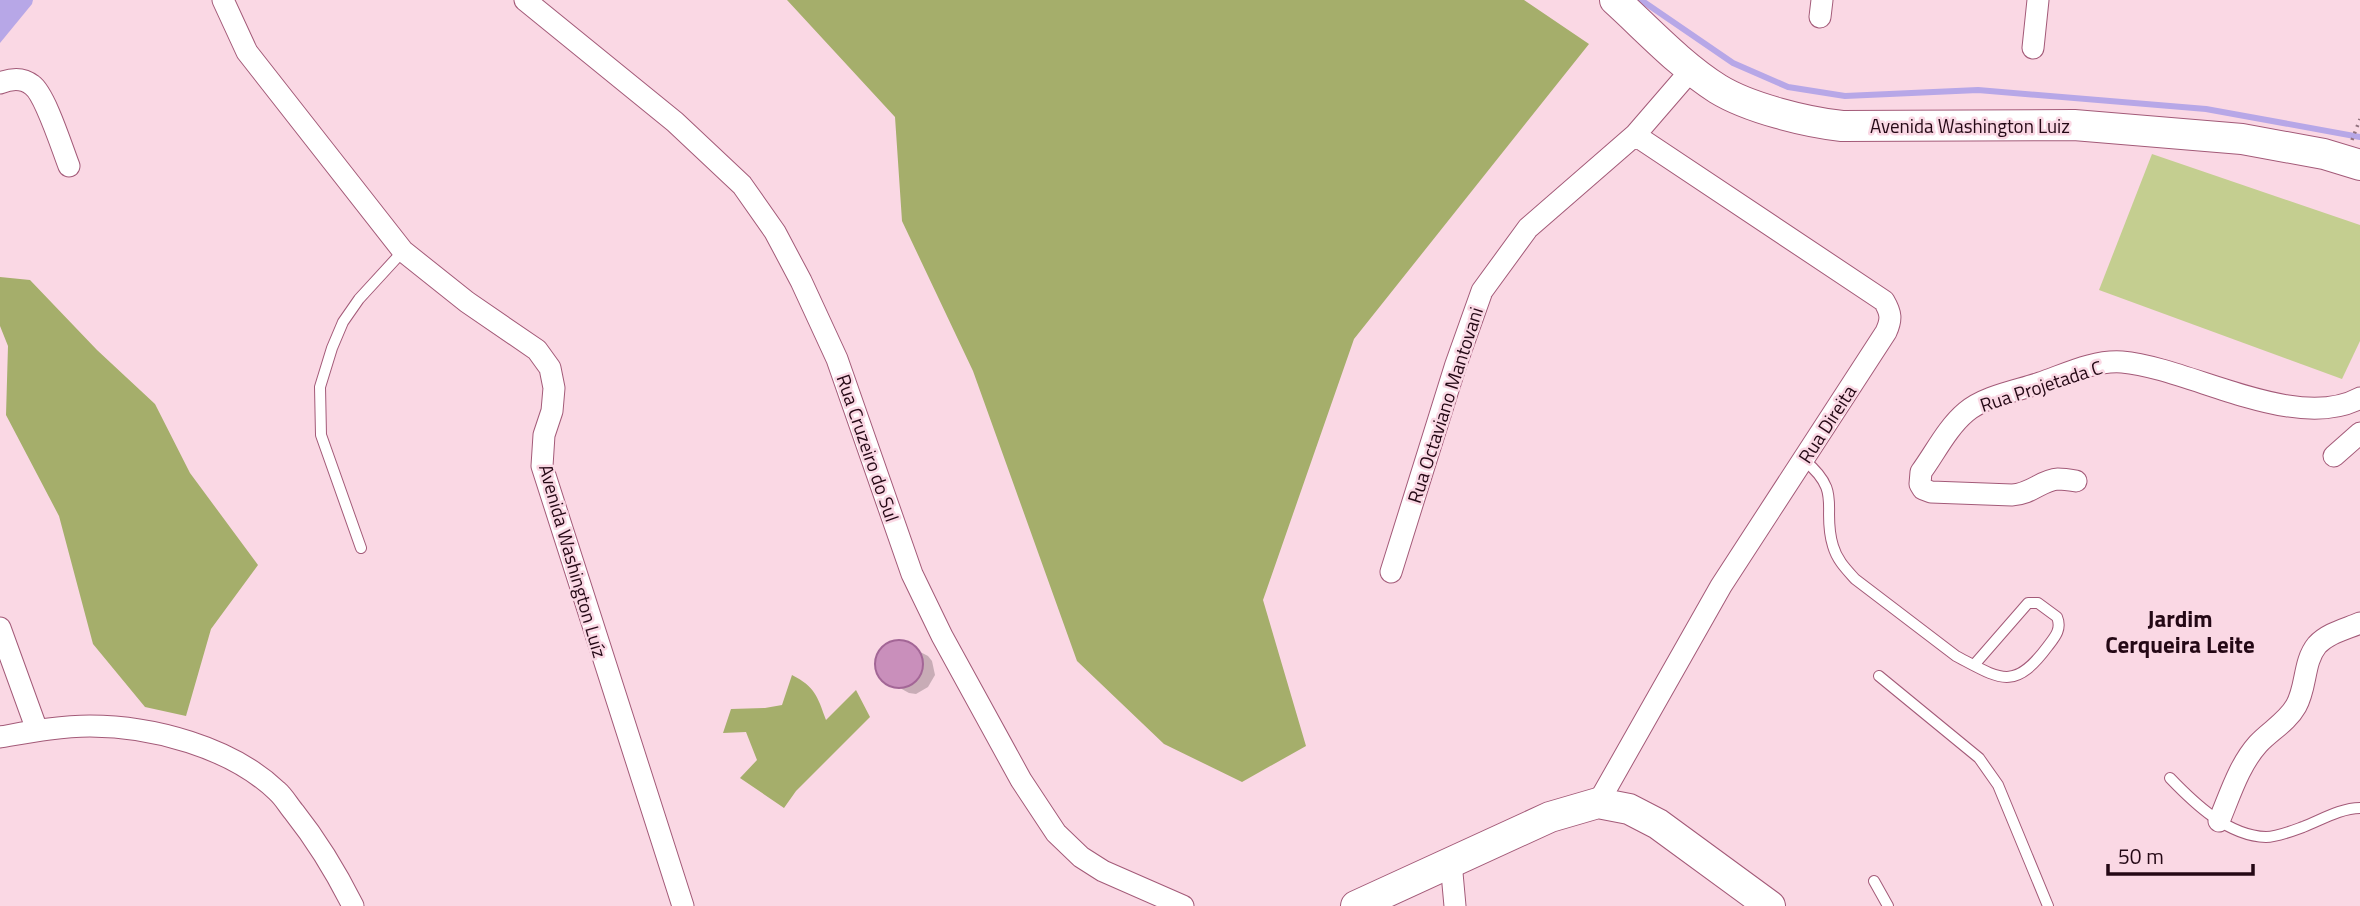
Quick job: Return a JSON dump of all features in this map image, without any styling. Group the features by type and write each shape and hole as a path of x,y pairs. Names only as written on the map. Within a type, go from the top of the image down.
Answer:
{"street":[{"name":"Avenida Washington Luíz","path":"223,0 247,52 403,251 467,302 537,350 550,368 554,388 552,411 544,435 542,467 683,906"},
{"name":"Rua Cruzeiro do Sul","path":"524,0 676,122 741,185 775,232 801,281 836,359 912,574 1021,780 1056,832 1081,857 1104,871 1183,906"},
{"name":"Avenida Washington Luiz","path":"1615,0 1719,90 1806,122 1842,126 2074,125 2242,139 2325,155 2360,166"},
{"path":"2033,48 2038,0"},
{"name":"Rua Octaviano Mantovani","path":"1391,572 1456,364 1482,291 1528,228 1635,135 1692,69"},
{"path":"0,83 9,79 34,86 44,102 69,166"},
{"name":"Rua Direita","path":"1598,803 1721,586 1891,321 1884,301 1635,135"},
{"name":"Rua Projetada C","path":"2076,481 2049,481 2032,491 2012,495 1931,492 1923,489 1920,478 1921,472 1952,427 1966,412 1983,402 2088,366 2119,362 2159,368 2260,401 2301,406 2337,405 2360,398"},
{"path":"2334,456 2360,433"},
{"path":"2219,821 2246,760 2259,743 2295,708 2302,693 2309,660 2316,646 2326,637 2360,623"},
{"path":"0,628 37,730"},
{"path":"0,737 37,730 89,726 134,729 180,739 234,760 278,791 310,833 338,876 353,906"},
{"path":"1356,906 1550,817 1598,803 1629,809 1658,824 1770,906"},
{"path":"1451,862 1455,906"}],"lane":[{"path":"361,548 321,435 320,387 343,322 359,299 403,251"},
{"path":"1804,460 1826,483 1831,537 1839,561 1855,579 1956,656 1991,674 2005,677 2021,675 2043,654 2054,638 2059,628 2057,617 2038,603 2028,603 1974,665"},
{"path":"1879,676 1979,758 1998,785 2048,906"},
{"path":"2170,778 2193,802 2219,821 2252,834 2268,837 2351,808 2360,808"},
{"path":"1874,881 1888,906"}],"green space":[{"path":"787,0 1524,0 1589,44 1354,339 1263,600 1306,746 1242,782 1164,744 1077,661 973,371 902,221 895,117"},
{"path":"2152,154 2360,225 2360,341 2342,379 2099,290"},
{"path":"0,277 30,280 97,350 155,404 190,473 258,565 211,629 186,716 145,707 93,644 59,516 6,415 8,346 0,326"},
{"path":"792,675 814,693 826,720 856,690 870,717 796,791 784,808 740,778 757,760 746,732 723,733 731,709 782,705"}],"shaded area":[{"path":"0,0 33,0 0,43"}],"building":[{"path":"899,640 916,647 923,664 916,681 899,688 882,681 875,664 882,647"}],"waterway":[{"path":"1641,0 1733,63 1788,87 1845,96 1978,90 2206,109 2360,137"}],"district":[{"name":"Jardim Cerqueira Leite","path":"2180,632"}]}
